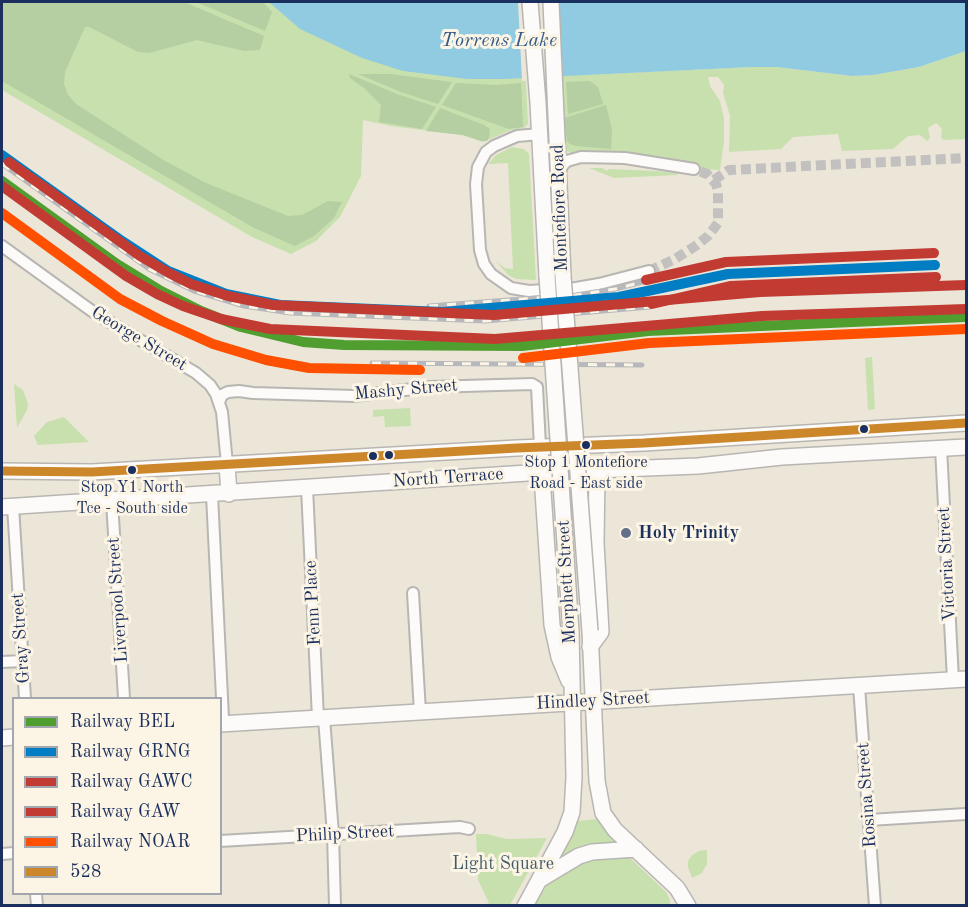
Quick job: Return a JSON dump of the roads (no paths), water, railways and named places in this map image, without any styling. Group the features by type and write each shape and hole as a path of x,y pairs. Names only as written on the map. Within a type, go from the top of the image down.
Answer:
{"main road":[{"name":"Montefiore Road","path":"530,2 540,134 547,276"},
{"name":"Montefiore Road","path":"551,2 563,276 590,630"},
{"name":"Morphett Street","path":"539,880 565,832 572,812 574,777 571,632 547,276"},
{"name":"North Terrace","path":"2,471 92,472 966,423"},
{"path":"940,424 941,448"},
{"path":"636,443 641,456 655,468"},
{"path":"540,447 552,625 559,657 572,686"},
{"name":"North Terrace","path":"7,507 966,447"},
{"path":"228,464 229,494"},
{"path":"590,647 599,638 601,632 596,543 597,471"},
{"name":"Morphett Street","path":"590,630 592,701 600,803 608,822 641,854"},
{"name":"Hindley Street","path":"222,721 321,718 960,680"},
{"path":"525,906 539,880 579,856 592,852 641,854 677,888 688,906"}],"street":[{"path":"540,134 517,136 494,146 486,152 478,167 476,184 480,250 484,264 491,274 503,285 529,291 576,288 649,271"},
{"path":"558,141 566,152 581,157"},
{"path":"559,176 564,163 581,157 625,158 693,169"},
{"name":"George Street","path":"2,246 96,314 196,373 210,385 219,402 224,422 228,464"},
{"name":"Mashy Street","path":"219,402 222,395 239,391 354,396 430,387 532,384 537,387 540,447"},
{"name":"Victoria Street","path":"941,448 960,680"},
{"name":"Fenn Place","path":"307,488 321,718 333,834 335,906"},
{"path":"212,495 221,697"},
{"name":"Liverpool Street","path":"112,501 124,697"},
{"name":"Gray Street","path":"7,507 25,697"},
{"path":"413,593 420,712"},
{"path":"2,662 22,661"},
{"name":"Rosina Street","path":"859,686 875,906"},
{"path":"869,820 966,814"},
{"name":"Philip Street","path":"222,841 460,827 469,829"}],"water":[{"name":"Torrens Lake","path":"269,2 966,2 966,51 919,67 873,75 852,76 776,67 752,67 467,79 403,71 362,58 300,29"}],"tunnel":[{"path":"714,180 729,170 966,158"},
{"path":"649,271 675,259 697,245 718,223 716,184 707,174 694,169"}],"railway":[{"path":"2,164 149,269 194,291 244,306 290,313 485,321 650,307"},
{"path":"429,306 576,295 615,289 650,280"},
{"path":"372,363 642,365"}],"rail line":[{"name":"GRNG","path":"2,155 168,271 226,294 280,305 443,312 619,297 728,274 935,265"},
{"name":"GAW","path":"9,162 140,256 169,273 191,284 228,296 273,305 494,315 760,292 966,285"},
{"name":"BEL","path":"2,181 117,264 161,291 201,311 241,327 303,342 344,345 522,346 648,331 966,317"},
{"name":"GAWC","path":"2,186 126,276 157,294 221,319 270,329 495,339 762,316 966,309"},
{"name":"NOAR","path":"2,213 120,299 213,344 266,360 309,368 420,370"},
{"name":"GAW","path":"646,280 726,262 934,253"},
{"name":"GAWC","path":"652,304 730,286 936,277"},
{"name":"NOAR","path":"523,358 649,343 966,329"}],"place":[{"name":"Stop 1 Montefiore Road - East side","path":"586,445"},
{"name":"Stop Y1 North Tce - South side","path":"132,470"},
{"name":"Holy Trinity","path":"626,533"}],"park label":[{"name":"Light Square","path":"503,864"}]}
